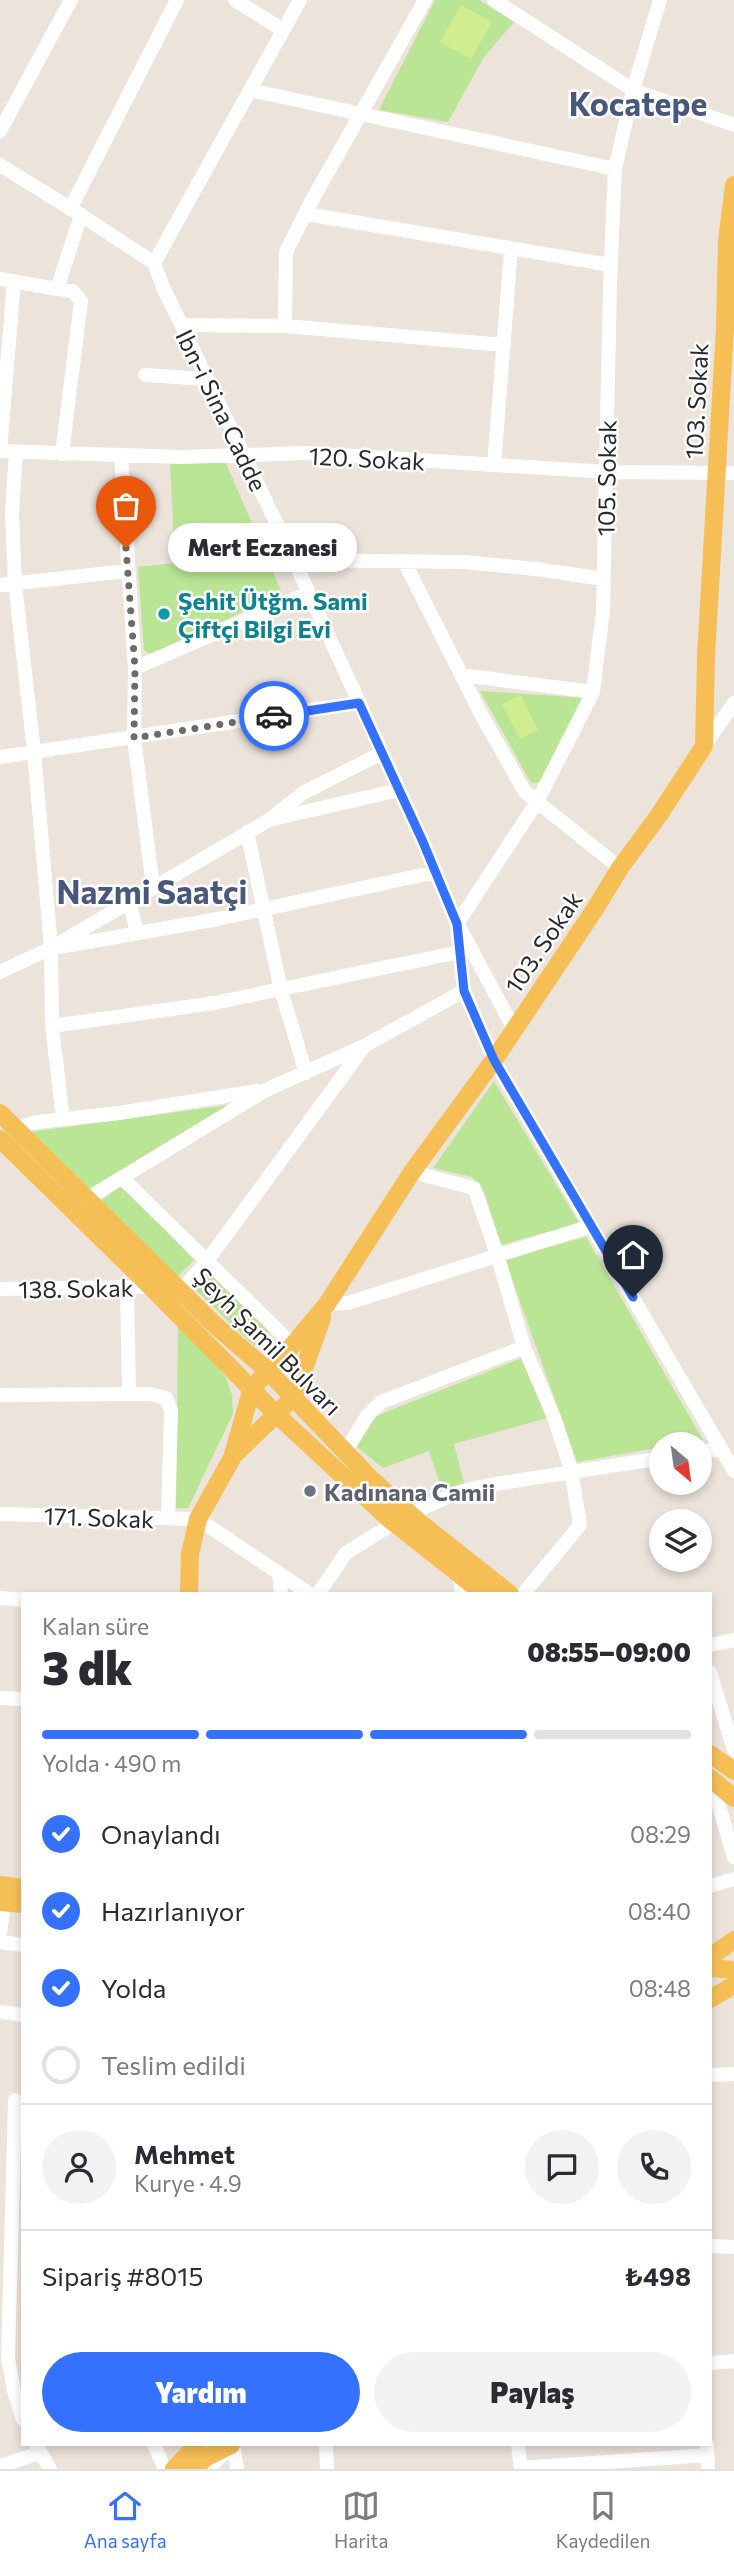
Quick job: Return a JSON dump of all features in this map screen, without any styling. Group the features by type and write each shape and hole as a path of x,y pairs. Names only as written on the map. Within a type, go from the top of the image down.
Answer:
{"main road":[{"name":"103. Sokak","path":"252,1388 327,1304 412,1172 494,1060 620,867 659,815 704,746 706,656 725,473 734,185"},
{"name":"Şeyh Şamil Bulvarı","path":"0,1113 7,1134 151,1287 278,1415 394,1522 481,1592"},
{"name":"Şeyh Şamil Bulvarı","path":"7,1134 88,1199 216,1326 268,1371 371,1479 508,1592"},
{"name":"103. Sokak","path":"232,1458 248,1439 278,1415 294,1397 327,1304"},
{"path":"188,1592 190,1554 198,1519 232,1458 252,1388"},
{"path":"712,1755 734,1771"},
{"path":"712,1780 734,1798"},
{"path":"1,1897 21,1889"},
{"path":"1,1897 21,1904"},
{"path":"734,1940 712,1957 734,1970"},
{"path":"712,1998 734,1985"},
{"path":"174,2469 196,2446"},
{"path":"194,2469 205,2458 230,2446"}],"street":[{"path":"0,131 71,0"},
{"path":"57,289 76,212 177,0"},
{"path":"235,0 283,30"},
{"path":"0,166 154,263 300,0"},
{"path":"285,326 286,252 425,0"},
{"path":"494,0 634,90 734,125"},
{"name":"105. Sokak","path":"457,924 537,802 593,692 603,611 615,169 660,0"},
{"path":"250,90 615,169"},
{"path":"306,214 611,265"},
{"path":"494,465 511,249"},
{"name":"Ibn-i Sina Cadde","path":"154,263 436,872 457,924 464,991 494,1060 734,1471"},
{"path":"0,451 7,280 73,291 82,301 62,453"},
{"path":"181,325 285,326 504,345"},
{"path":"145,375 207,379"},
{"name":"120. Sokak","path":"0,451 245,456 306,453 607,472 725,473"},
{"path":"16,452 12,513 15,584 34,751 51,948 52,1026 63,1119"},
{"path":"121,455 135,668 134,738 153,887"},
{"path":"293,559 464,562 604,579"},
{"path":"405,563 461,675 525,792 620,867"},
{"path":"0,585 127,572"},
{"path":"135,668 309,593"},
{"path":"461,675 593,692"},
{"path":"0,757 359,703"},
{"name":"103. Sokak","path":"704,746 734,703"},
{"path":"0,972 51,948 269,820 303,793 382,754"},
{"path":"269,820 399,790"},
{"path":"247,832 281,990 306,1073"},
{"path":"51,948 265,909 436,872"},
{"path":"129,901 136,932"},
{"path":"457,924 514,1030"},
{"path":"52,1026 214,1003 460,952"},
{"path":"88,1199 266,1090 364,1046 464,991"},
{"path":"182,1290 207,1261 364,1046"},
{"path":"7,1134 37,1122 266,1090"},
{"path":"412,1172 474,1188 497,1254 524,1347 555,1420 571,1470 580,1525 525,1592"},
{"path":"122,1178 293,1345"},
{"path":"327,1304 348,1303 591,1226"},
{"name":"138. Sokak","path":"0,1289 151,1287"},
{"path":"127,1288 129,1394"},
{"path":"345,1452 367,1416 381,1402 524,1347"},
{"path":"0,1395 150,1394 166,1398 171,1410 168,1518"},
{"path":"712,1450 721,1449"},
{"path":"411,1514 456,1493 571,1470 649,1460"},
{"name":"171. Sokak","path":"0,1514 198,1519"},
{"path":"198,1519 307,1592"},
{"path":"319,1592 346,1553 394,1522"},
{"path":"279,1573 281,1592"},
{"path":"458,1574 462,1592"},
{"path":"0,1598 21,1600"},
{"path":"712,1645 734,1640"},
{"path":"712,1678 734,1750"},
{"path":"0,1698 21,1699"},
{"path":"712,1782 734,1857"},
{"path":"712,1885 734,1879"},
{"path":"0,1934 1,1897"},
{"path":"0,1942 21,1945"},
{"path":"0,2012 21,2015"},
{"path":"712,2075 734,2074"},
{"path":"13,2099 4,2360 21,2413"},
{"path":"712,2246 734,2247"},
{"path":"4,2360 21,2354"},
{"path":"712,2362 734,2361"},
{"path":"154,2446 165,2469"},
{"path":"208,2469 231,2446"},
{"path":"232,2446 237,2469"},
{"path":"326,2446 327,2469"},
{"path":"519,2446 521,2469 707,2456"},
{"path":"0,2466 44,2460"}],"green space":[{"path":"435,0 479,0 514,22 484,57 448,122 379,110"},
{"path":"461,5 492,22 471,59 440,42"},
{"path":"170,461 226,463 282,593 151,655 144,650 138,567 175,563"},
{"path":"480,691 585,698 541,782 531,783"},
{"path":"521,695 538,730 520,739 502,704"},
{"path":"494,1081 579,1223 501,1245 484,1191 472,1177 433,1168"},
{"path":"229,1105 88,1191 30,1132"},
{"path":"122,1185 194,1260 177,1277 101,1201"},
{"path":"586,1237 698,1432 649,1432 649,1449 577,1462 505,1259"},
{"path":"208,1271 270,1331 254,1346 193,1287"},
{"path":"178,1324 226,1377 232,1395 233,1414 188,1508 176,1508"},
{"path":"522,1358 547,1418 454,1444 464,1483 442,1490 429,1451 383,1468 357,1447 376,1416"}],"way so far":[{"path":"126,548 135,668 134,738 274,716"}],"place":[{"name":"Mert Eczanesi","path":"126,548"},
{"name":"Şehit Ütğm. Sami Çiftçi Bilgi Evi","path":"164,614"},
{"name":"Kadınana Camii","path":"310,1491"}],"district":[{"name":"Kocatepe","path":"638,103"},
{"name":"Nazmi Saatçi","path":"152,891"}],"route":[{"path":"274,716 359,703 423,842 457,924 464,991 494,1060 633,1297"}]}
